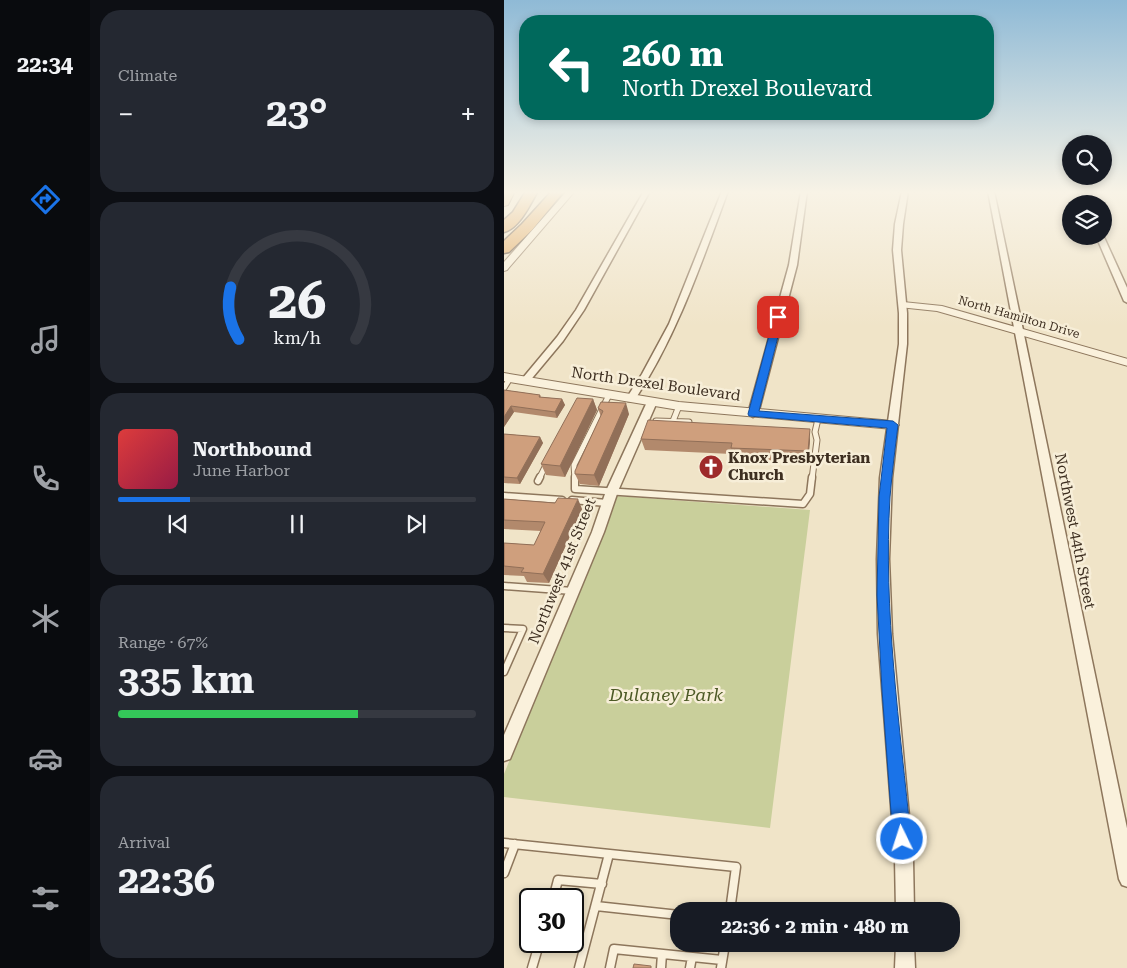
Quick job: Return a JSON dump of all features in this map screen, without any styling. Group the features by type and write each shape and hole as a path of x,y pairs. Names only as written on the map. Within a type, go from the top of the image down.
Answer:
{"highway":[{"path":"504,249 517,236"}],"street":[{"path":"504,268 533,236"},
{"path":"525,381 572,323 621,236"},
{"path":"631,399 648,373 671,330 709,236"},
{"path":"753,414 793,265 797,236"},
{"path":"898,236 897,250 903,305 903,356 884,497 883,595 889,690 904,859 905,902"},
{"name":"Northwest 44th Street","path":"1000,236 1127,878"},
{"path":"1104,245 1127,301"},
{"path":"1115,273 1127,273"},
{"name":"North Hamilton Drive","path":"903,305 938,308 1127,363"},
{"name":"North Drexel Boulevard","path":"506,381 525,381 584,395 609,395 679,406 893,425"},
{"name":"Northwest 41st Street","path":"504,753 573,592 600,526 609,497 642,420 652,402"},
{"path":"905,952 905,968"}],"lane":[{"path":"609,395 574,465 574,489 609,497"},
{"path":"673,421 679,406"},
{"path":"504,496 609,497 803,504 810,494 818,419"},
{"path":"642,420 692,422"},
{"path":"806,431 816,432"},
{"path":"538,481 551,457"},
{"path":"504,586 573,592"},
{"path":"504,628 523,629 504,672"},
{"path":"504,843 736,867 731,902"},
{"path":"504,874 515,844"},
{"path":"579,968 609,854"},
{"path":"556,888 558,880 602,884"},
{"path":"596,906 670,914"},
{"path":"610,968 614,949 692,957 721,964"},
{"path":"532,968 536,953"},
{"path":"660,968 662,954"},
{"path":"690,968 692,957"}],"green space":[{"name":"Dulaney Park","path":"616,496 810,510 770,828 504,797 504,774"}],"building":[{"path":"504,390 540,395 539,397 562,399 555,412 511,406 504,417"},
{"path":"577,398 593,399 560,466 541,464"},
{"path":"601,402 626,403 594,475 575,474 603,411 598,408"},
{"path":"648,420 810,429 808,451 731,448 732,443 641,439"},
{"path":"504,434 540,437 517,478 504,477"},
{"path":"558,498 578,499 543,574 521,572 524,568 504,566 504,543 534,545 545,522 504,520 504,499 555,503"},
{"path":"634,964 651,966 651,968 633,968"}],"place":[{"name":"Knox Presbyterian Church","path":"711,467"}],"route":[{"path":"778,317 753,414 893,425 884,497 883,595 902,839"}]}
